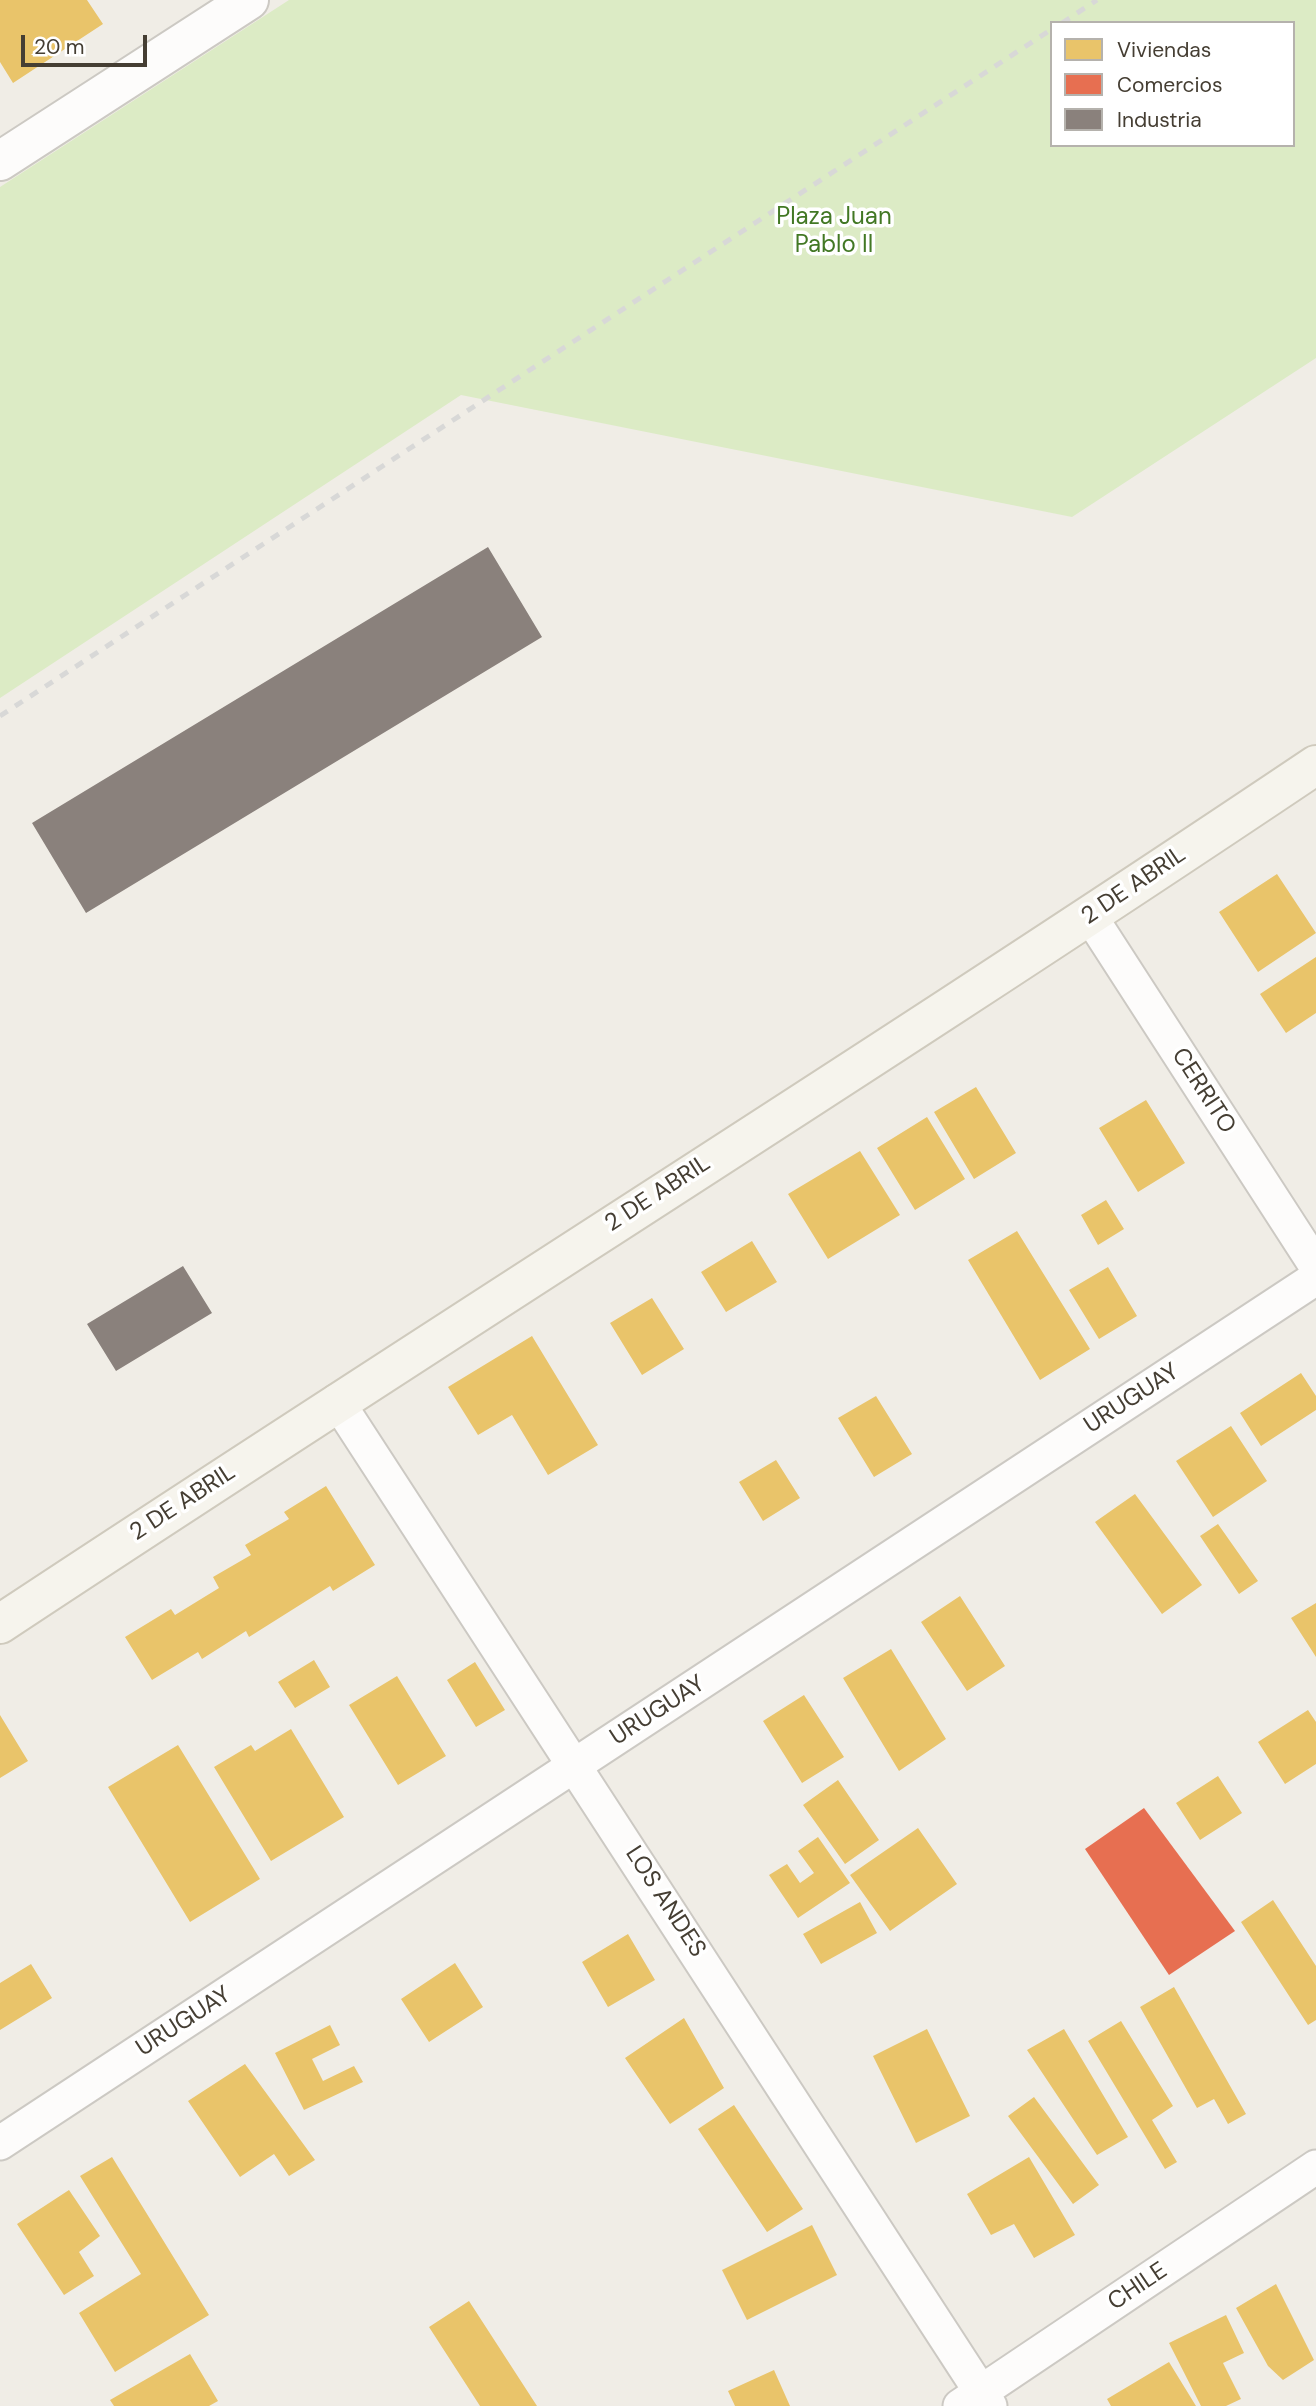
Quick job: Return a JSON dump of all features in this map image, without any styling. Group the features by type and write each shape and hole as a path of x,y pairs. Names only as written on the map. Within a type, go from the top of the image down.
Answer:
{"main road":[{"name":"2 DE ABRIL","path":"0,1624 337,1401 1090,916 1316,765"}],"street":[{"path":"0,161 249,0"},
{"name":"CERRITO","path":"1090,916 1316,1266"},
{"name":"URUGUAY","path":"0,2143 1316,1278"},
{"name":"LOS ANDES","path":"337,1401 576,1764 977,2402"},
{"name":"CHILE","path":"977,2402 1316,2167"}],"green space":[{"name":"Plaza Juan Pablo II","path":"289,0 1316,0 1316,358 1072,517 461,395 0,698 0,187"}],"building: Viviendas":[{"path":"0,0 87,0 103,24 13,83 0,62"},
{"path":"1277,874 1316,933 1258,972 1219,912"},
{"path":"1316,957 1316,1013 1286,1033 1260,994"},
{"path":"976,1087 1016,1153 974,1179 934,1112"},
{"path":"1146,1100 1185,1163 1138,1192 1099,1128"},
{"path":"927,1117 965,1179 915,1210 877,1148"},
{"path":"860,1151 900,1215 828,1259 788,1194"},
{"path":"1106,1200 1124,1229 1098,1245 1081,1215"},
{"path":"1017,1231 1090,1349 1040,1380 968,1260"},
{"path":"752,1241 777,1282 726,1312 701,1272"},
{"path":"1108,1267 1137,1316 1099,1339 1069,1290"},
{"path":"652,1298 684,1349 642,1375 610,1323"},
{"path":"532,1336 598,1445 548,1475 512,1415 478,1435 448,1387"},
{"path":"1301,1373 1316,1396 1316,1410 1261,1446 1240,1413"},
{"path":"876,1396 912,1454 874,1477 838,1418"},
{"path":"1231,1426 1267,1481 1213,1517 1176,1461"},
{"path":"776,1460 800,1498 763,1521 739,1482"},
{"path":"326,1486 375,1565 333,1591 330,1586 249,1637 246,1631 202,1659 198,1652 152,1680 125,1637 171,1609 175,1615 219,1588 213,1577 251,1555 245,1545 289,1519 284,1512"},
{"path":"1135,1494 1202,1585 1162,1614 1095,1522"},
{"path":"1218,1524 1258,1581 1239,1594 1200,1536"},
{"path":"960,1596 1005,1666 967,1691 921,1622"},
{"path":"1316,1603 1316,1657 1291,1618"},
{"path":"891,1649 946,1739 899,1771 843,1678"},
{"path":"314,1660 330,1687 295,1708 278,1682"},
{"path":"475,1662 505,1710 476,1727 447,1680"},
{"path":"397,1676 446,1756 398,1785 349,1705"},
{"path":"804,1695 844,1757 802,1783 763,1721"},
{"path":"1308,1710 1316,1722 1316,1764 1285,1784 1258,1742"},
{"path":"0,1715 28,1761 0,1778"},
{"path":"291,1729 344,1817 271,1861 214,1767 251,1745 255,1751"},
{"path":"178,1745 260,1879 190,1922 108,1787"},
{"path":"1218,1776 1242,1813 1200,1840 1176,1803"},
{"path":"838,1780 879,1840 845,1864 803,1805"},
{"path":"918,1828 957,1884 890,1931 850,1875"},
{"path":"818,1837 850,1883 798,1918 769,1875 787,1864 800,1883 814,1873 798,1851"},
{"path":"1273,1900 1316,1966 1316,2020 1308,2025 1241,1922"},
{"path":"860,1902 877,1933 821,1964 803,1934"},
{"path":"628,1934 655,1980 608,2007 582,1962"},
{"path":"455,1963 483,2007 429,2042 401,1999"},
{"path":"31,1964 52,1998 0,2030 0,1983"},
{"path":"1174,1987 1246,2114 1228,2124 1214,2099 1197,2108 1140,2007"},
{"path":"684,2018 724,2088 670,2124 625,2058"},
{"path":"1121,2021 1173,2106 1152,2120 1177,2162 1165,2169 1088,2041"},
{"path":"330,2025 340,2045 312,2059 323,2081 354,2066 363,2082 304,2110 275,2053"},
{"path":"927,2029 970,2116 916,2143 873,2056"},
{"path":"1064,2029 1128,2137 1097,2155 1027,2050"},
{"path":"245,2064 315,2160 289,2176 274,2154 240,2177 188,2101"},
{"path":"1034,2097 1099,2185 1073,2204 1008,2116"},
{"path":"734,2105 803,2209 767,2232 698,2129"},
{"path":"112,2157 209,2315 115,2372 79,2313 141,2274 80,2176"},
{"path":"1029,2157 1075,2235 1034,2258 1014,2224 991,2235 967,2194"},
{"path":"69,2190 100,2236 79,2252 94,2276 64,2295 17,2224"},
{"path":"812,2225 837,2275 747,2320 722,2270"},
{"path":"1276,2284 1314,2360 1283,2380 1268,2366 1236,2308"},
{"path":"469,2301 537,2406 480,2406 429,2327"},
{"path":"1226,2315 1244,2353 1223,2363 1241,2399 1226,2406 1201,2406 1169,2343"},
{"path":"190,2354 218,2401 209,2406 114,2406 110,2400"},
{"path":"1169,2362 1196,2406 1111,2406 1107,2399"},
{"path":"774,2370 790,2406 735,2406 728,2391"}],"building: Comercios":[{"path":"1144,1808 1235,1931 1169,1975 1085,1849"}],"building: Industria":[{"path":"488,547 542,637 86,913 32,823"},
{"path":"183,1266 212,1313 116,1371 87,1324"}],"railway":[{"path":"1065,21 1097,0"},
{"path":"0,716 1050,30"}]}
